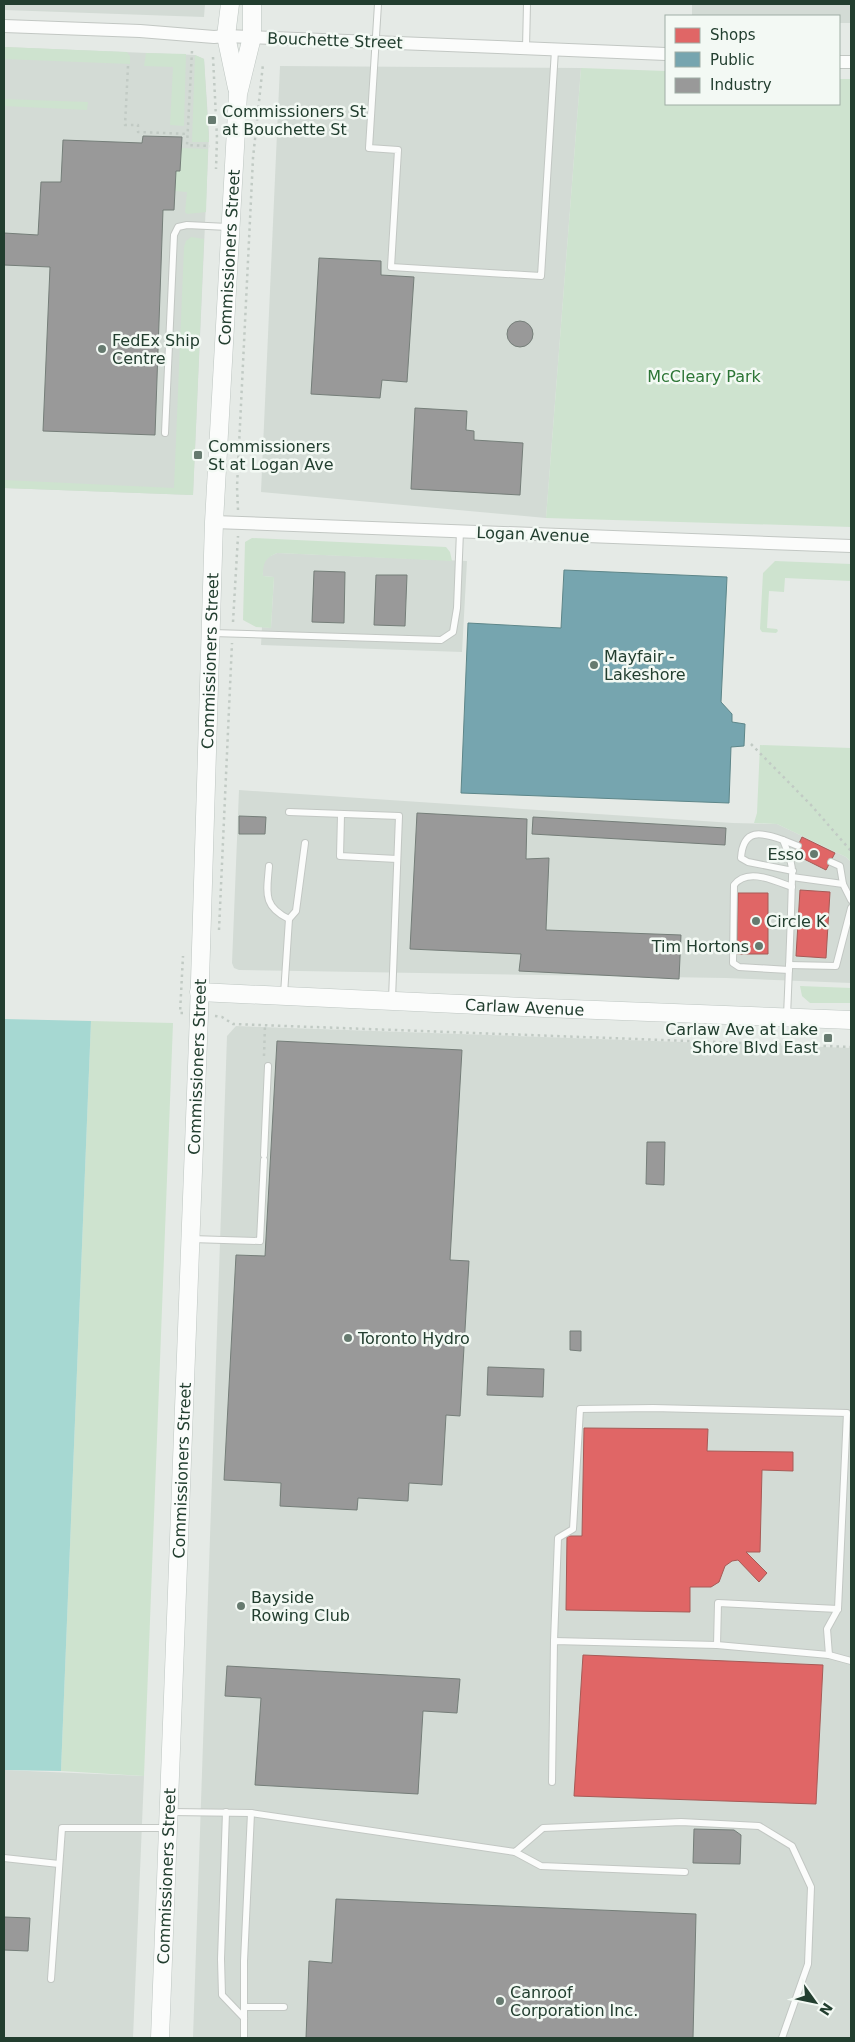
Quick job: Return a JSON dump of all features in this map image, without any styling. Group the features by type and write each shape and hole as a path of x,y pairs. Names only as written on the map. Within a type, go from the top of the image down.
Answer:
{"street":[{"name":"Commissioners Street","path":"230,4 226,36 238,94"},
{"name":"Commissioners Street","path":"160,2038 200,992 214,522 238,94 252,37 252,4"},
{"name":"Bouchette Street","path":"4,26 140,30 214,37 665,54"},
{"name":"Logan Avenue","path":"214,522 851,546"},
{"name":"Carlaw Avenue","path":"200,992 851,1020"}],"lane":[{"path":"378,4 369,148 398,150 391,267 541,276 555,50"},
{"path":"526,48 527,4"},
{"path":"166,432 174,235 178,227 187,225 230,228"},
{"path":"211,633 441,640 453,632 457,608 460,531"},
{"path":"289,812 399,816 392,1001"},
{"path":"341,815 340,856 396,859"},
{"path":"798,846 768,834 754,834 747,839 742,847 741,858 748,862 843,884"},
{"path":"783,840 792,871 787,1017"},
{"path":"284,996 289,919 296,911 305,843"},
{"path":"831,862 840,866 843,884 851,900"},
{"path":"268,866 267,898 272,909 289,919"},
{"path":"792,887 765,877 745,877 738,880 734,885 733,963 739,967 836,966 851,908"},
{"path":"190,1239 263,1241 268,1066"},
{"path":"552,1782 558,1538 573,1529 580,1409 653,1408 847,1413 838,1609 827,1629 829,1655"},
{"path":"717,1645 718,1604 838,1609"},
{"path":"554,1641 717,1645 829,1655 851,1661"},
{"path":"226,1812 221,1959 222,1995 244,2018"},
{"path":"51,1979 62,1828 168,1820 226,1812 251,1813 515,1852 541,1866 685,1872"},
{"path":"244,2038 244,1961 251,1813"},
{"path":"515,1852 543,1828 681,1822 759,1826 792,1846 811,1887 808,1964 782,2038"},
{"path":"4,1858 59,1864"},
{"path":"244,2007 284,2007"}],"path":[{"path":"192,51 187,145 210,146"},
{"path":"128,66 125,124 138,125 138,132 188,134"},
{"path":"751,744 811,805 851,851"},
{"path":"222,1017 233,1024 851,1047"},
{"path":"264,1056 265,1025"}],"shaded area":[{"path":"4,4 205,4 204,17 4,10"},
{"path":"692,4 851,4 851,23 840,23 840,15 692,15"},
{"path":"4,47 195,55 204,59 209,134 193,495 4,488"},
{"path":"280,66 581,68 546,518 261,492"},
{"path":"277,553 467,561 462,652 261,645 262,627 271,628 274,577 263,576 263,562 268,557"},
{"path":"239,790 733,823 777,824 846,857 851,862 851,983 726,978 239,970 234,968 232,963"},
{"path":"236,1026 851,1048 851,2038 193,2038 227,1036"},
{"path":"4,1770 144,1776 133,2038 4,2038"}],"green space":[{"path":"4,47 127,52 130,56 130,64 4,59"},
{"path":"146,53 186,54 184,126 170,125 173,67 144,66"},
{"path":"195,55 204,59 209,142 192,142"},
{"name":"McCleary Park","path":"581,68 665,71 665,105 840,105 840,79 851,79 851,527 546,518"},
{"path":"4,99 88,102 87,110 4,106"},
{"path":"181,148 208,149 206,212 187,214 185,212 187,192 175,191 176,171 180,170"},
{"path":"191,237 204,239 193,495 4,488 4,480 174,488 184,247 186,241"},
{"path":"252,538 446,547 450,552 452,561 277,553 267,559 263,571 263,576 274,577 271,628 256,627 243,620 245,542"},
{"path":"775,561 851,564 851,581 785,578 784,592 769,591 767,628 777,629 778,631 776,633 762,632 760,629 763,573"},
{"path":"760,745 851,748 851,862 846,857 777,824 754,823 757,813"},
{"path":"800,986 851,988 851,1003 810,1003 802,996"},
{"path":"91,1021 173,1023 144,1776 61,1771"}],"water":[{"path":"4,1019 91,1021 61,1771 4,1770"}],"building: Shops":[{"name":"Esso","path":"802,837 835,853 826,870 794,854"},
{"path":"800,890 830,892 826,958 796,956"},
{"path":"738,893 768,893 768,954 737,954"},
{"path":"584,1428 708,1429 707,1451 793,1452 793,1471 762,1470 760,1552 746,1552 767,1573 759,1582 738,1560 732,1561 725,1566 719,1582 711,1587 690,1587 690,1612 566,1610 567,1536 582,1536"},
{"path":"583,1655 823,1665 816,1804 574,1796"}],"building: Public":[{"name":"Mayfair - Lakeshore","path":"564,570 727,577 721,702 732,714 732,722 745,724 744,746 731,747 729,803 461,793 468,623 561,628"}],"building: Industry":[{"name":"FedEx Ship Centre","path":"143,136 182,137 180,171 176,171 174,210 163,210 155,435 43,431 50,267 4,265 4,233 38,235 41,182 61,182 63,140 142,143"},
{"path":"319,258 381,261 381,275 414,277 407,382 382,380 380,398 311,394"},
{"path":"520,321 529,325 533,334 529,343 520,347 511,343 507,334 511,325"},
{"path":"415,408 467,411 466,430 474,431 474,440 523,443 520,495 411,489"},
{"path":"314,571 345,572 344,623 312,622"},
{"path":"376,575 407,575 405,626 374,625"},
{"path":"417,813 527,819 526,859 549,858 546,930 681,935 679,979 519,971 521,954 410,949"},
{"path":"239,816 266,817 265,834 239,834"},
{"path":"533,817 726,828 725,845 532,834"},
{"name":"Toronto Hydro","path":"277,1041 462,1050 450,1260 469,1261 460,1416 446,1415 442,1485 409,1483 408,1501 358,1498 357,1510 280,1506 281,1483 224,1480 236,1255 265,1256"},
{"path":"647,1142 665,1142 664,1185 646,1184"},
{"path":"570,1331 581,1331 581,1351 570,1350"},
{"path":"488,1367 544,1369 543,1397 487,1395"},
{"path":"227,1666 460,1679 457,1713 423,1711 418,1794 255,1785 261,1698 225,1696"},
{"path":"694,1829 734,1830 741,1835 740,1864 693,1863"},
{"name":"Canroof Corporation Inc.","path":"336,1899 696,1914 693,2038 306,2038 309,1961 332,1963"},
{"path":"4,1917 30,1918 28,1951 4,1950"}],"place":[{"name":"Commissioners St at Bouchette St","path":"212,120"},
{"name":"FedEx Ship Centre","path":"102,349"},
{"name":"Commissioners St at Logan Ave","path":"198,455"},
{"name":"Mayfair - Lakeshore","path":"594,665"},
{"name":"Esso","path":"814,854"},
{"name":"Circle K","path":"756,921"},
{"name":"Tim Hortons","path":"759,946"},
{"name":"Carlaw Ave at Lake Shore Blvd East","path":"828,1038"},
{"name":"Toronto Hydro","path":"348,1338"},
{"name":"Bayside Rowing Club","path":"241,1606"},
{"name":"Canroof Corporation Inc.","path":"500,2001"}]}
